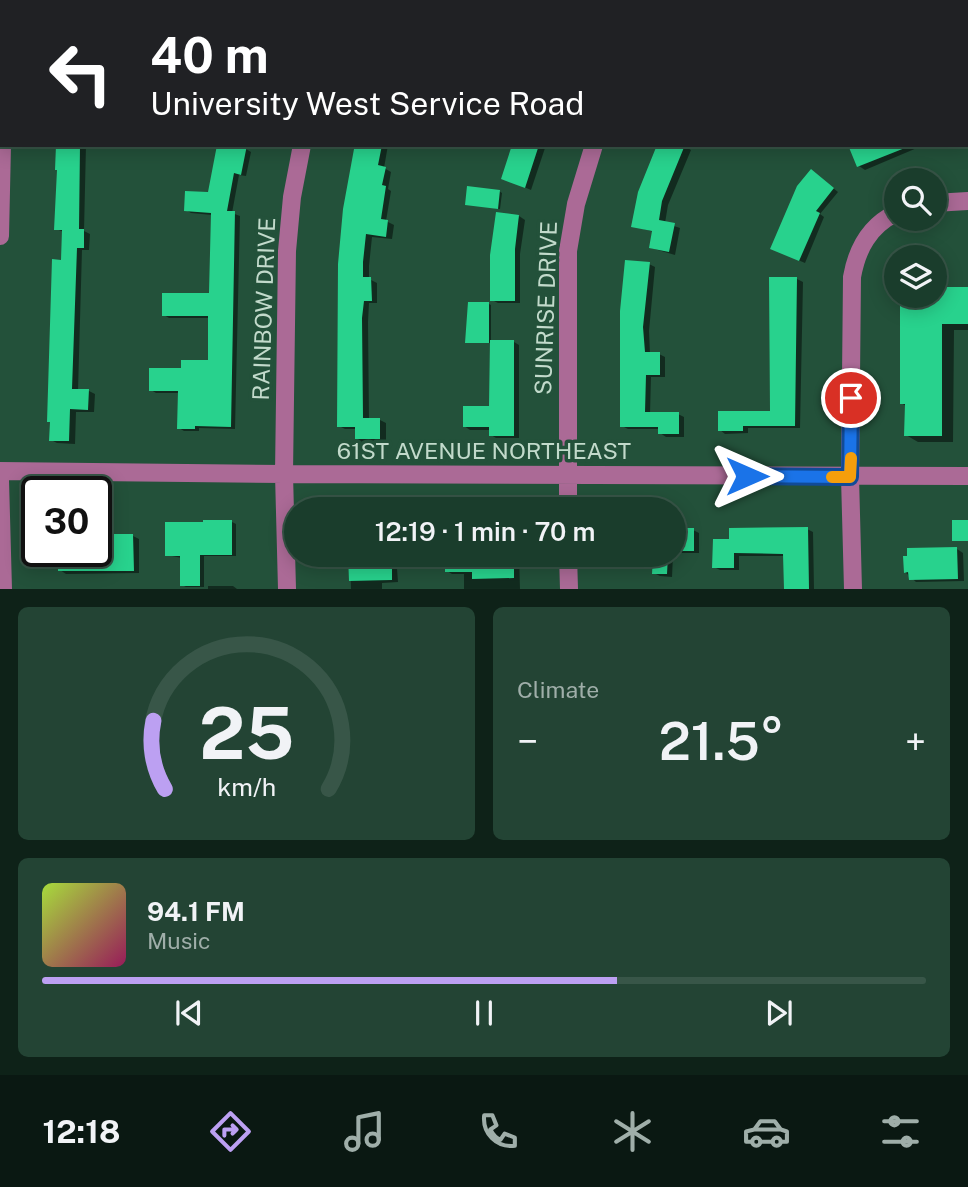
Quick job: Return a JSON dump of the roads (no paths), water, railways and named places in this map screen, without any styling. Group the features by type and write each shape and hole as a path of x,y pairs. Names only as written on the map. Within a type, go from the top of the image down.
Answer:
{"street":[{"path":"0,236 2,147"},
{"name":"RAINBOW DRIVE","path":"287,589 284,474 287,251 292,197 302,147"},
{"name":"SUNRISE DRIVE","path":"568,497 568,251 576,204 593,147"},
{"path":"947,202 968,201"},
{"path":"853,589 850,477 852,277 856,256 867,236 884,219"},
{"name":"61ST AVENUE NORTHEAST","path":"0,471 968,476"},
{"path":"0,480 3,589"},
{"path":"568,567 569,589"}]}
